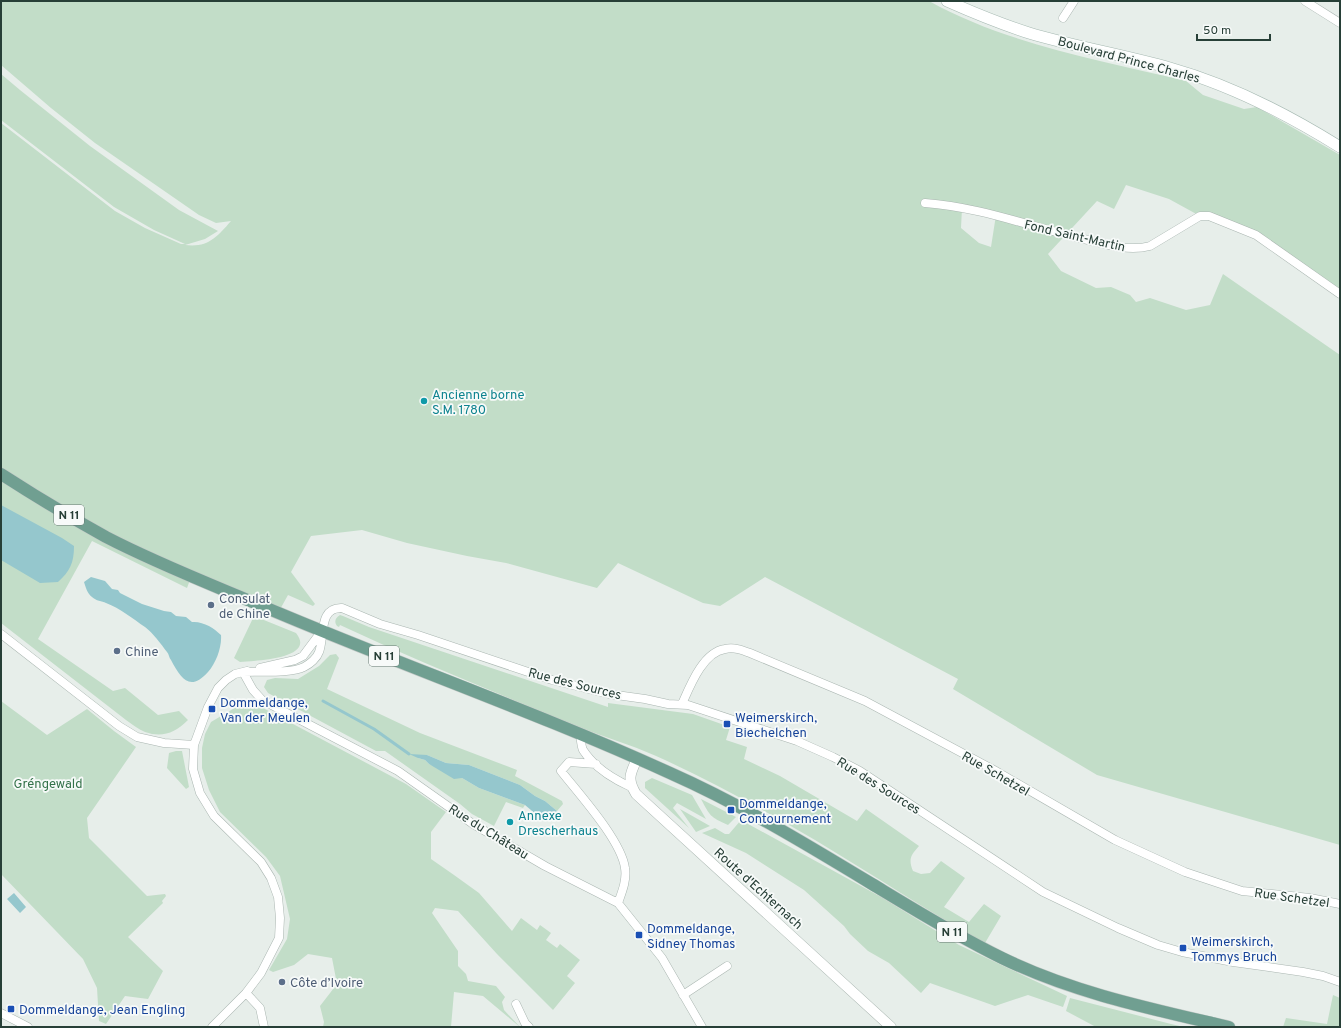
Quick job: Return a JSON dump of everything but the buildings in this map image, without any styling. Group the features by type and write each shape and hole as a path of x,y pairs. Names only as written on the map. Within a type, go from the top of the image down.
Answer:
{"main road":[{"name":"Boulevard Prince Charles","path":"947,1 986,18 1030,33 1171,68 1217,84 1264,104 1306,126 1340,147"},
{"name":"Boulevard Prince Charles","path":"1306,126 1340,138"},
{"name":"N 11","path":"1,474 107,537 192,577 322,632 580,734 698,785 810,846 946,929 1004,959 1075,988 1129,1003 1229,1027"}],"street":[{"path":"1063,18 1074,1"},
{"path":"1305,1 1340,24"},
{"name":"Fond Saint-Martin","path":"925,204 940,204 975,211 1121,248 1141,248 1150,246 1200,216 1209,216 1256,234 1340,294"},
{"name":"Rue des Sources","path":"212,1027 246,993 262,973 279,938 280,918 278,897 271,878 261,862 214,816 200,793 193,769 194,745 208,707 218,688 229,678 242,672 295,660 303,656 322,632 327,615 337,608 342,608 380,624 418,635 552,680 609,694 668,704 682,704 797,741 833,757 879,783 1043,892 1146,940 1182,952 1233,962 1303,972 1323,976 1340,982"},
{"path":"1,634 120,726 137,737 164,743 194,745"},
{"name":"Rue Schetzel","path":"682,704 703,664 712,654 724,649 738,649 865,701 994,770 1115,840 1185,872 1242,890 1310,898 1340,904"},
{"name":"Rue du Château","path":"242,672 253,690 262,700 398,771 473,824 545,866 618,903 662,958 702,1027"},
{"path":"580,734 583,749 596,764 614,780 631,787 630,777 637,759"},
{"path":"596,764 569,762 561,771 605,827 619,851 625,868 625,884 618,903"},
{"name":"Route d'Echternach","path":"631,787 636,794 891,1027"},
{"path":"683,995 727,966"},
{"path":"246,993 260,1008 264,1027"},
{"path":"516,1004 525,1024 529,1027"},
{"path":"1,1013 28,1027"}],"green space":[{"path":"1,1 929,1 959,16 1021,40 1087,58 1186,81 1203,95 1244,109 1257,107 1340,155 1340,294 1256,235 1200,216 1169,199 1126,185 1114,209 1097,201 1048,254 1061,271 1096,288 1111,287 1130,295 1136,302 1150,298 1186,310 1210,305 1223,274 1340,355 1340,845 1097,775 953,689 958,679 765,577 720,606 703,603 618,563 597,588 506,563 407,543 362,530 311,536 291,572 315,604 313,606 288,595 278,613 191,577 187,588 92,541 38,639 113,691 125,688 158,715 179,711 188,720 178,728 168,733 151,734 145,732 126,720 1,623 1,123 115,211 145,228 181,244 185,244 154,230 114,207 1,120 1,74 90,146 179,210 218,231 205,239 185,245 200,245 206,243 221,232 231,221 216,223 199,215 95,143 1,65","holes":["962,208 996,215 991,247 979,243 961,228"]},
{"path":"340,615 369,627 608,707 608,703 693,714 730,727 726,740 747,747 744,759 780,776 857,821 866,809 919,846 911,857 913,871 921,874 930,873 941,861 965,878 944,907 969,922 984,904 1001,916 985,943 797,829 741,798 665,760 494,692 401,653 340,625 339,627 335,622 337,617"},
{"path":"254,616 296,633 300,642 298,648 281,657 258,661 240,662 234,658"},
{"path":"336,654 339,658 327,689 420,733 517,770 515,776 562,801 563,804 557,811 545,801 520,785 469,765 446,763 427,755 418,758 462,778 479,788 525,805 523,808 506,802 494,826 472,814 385,751 376,751 268,693 264,687 267,680 275,678 298,679 319,666 330,655"},
{"path":"248,700 406,784 446,812 431,832 431,859 479,893 512,931 521,918 537,930 540,925 551,933 546,940 557,948 560,944 580,960 567,976 575,983 553,1010 497,954 458,911 435,908 432,913 458,951 458,966 466,974 468,981 496,986 505,997 502,1002 504,1010 520,1027 483,996 454,992 451,1027 323,1027 324,1022 320,1006 337,984 332,958 308,954 294,965 273,972 269,970 287,939 290,919 280,876 266,857 220,812 209,790 202,768 202,748 205,734 211,722"},
{"name":"Gréngewald","path":"1,701 47,735 87,709 136,747 87,818 89,838 147,896 165,894 166,896 162,901 163,903 128,937 163,971 148,999 125,996 106,1024 99,1021 97,988 83,959 1,874"},
{"path":"182,751 189,787 186,789 167,768 169,753"},
{"path":"652,778 692,795 706,819 677,803 673,808 689,828 645,788 645,782"},
{"path":"701,799 736,817 728,825 717,820 709,813"},
{"path":"680,809 710,826 696,832"},
{"path":"741,820 881,897 959,945 1067,996 1063,1007 1028,995 995,1006 930,983 921,993 889,963 868,951 850,934 844,926 804,890 746,853 702,833 715,828 725,834 729,834"},
{"path":"1333,995 1340,998 1340,1027 1283,1027 1286,1018 1327,1024"},
{"path":"1070,998 1184,1027 1096,1027 1066,1011"}],"water":[{"path":"1,505 74,546 72,562 66,574 58,582 40,583 1,560"},
{"path":"91,577 105,581 112,589 118,590 120,593 142,604 171,612 176,616 186,617 192,622 204,624 215,630 221,635 221,645 214,664 208,672 196,681 186,681 178,673 168,653 148,629 111,605 95,599 90,595 84,582"},
{"path":"409,754 427,755 446,763 469,765 520,785 545,801 557,811 544,821 525,805 479,788 462,778 454,779 425,760"},
{"path":"14,893 26,907 20,913 7,899"}],"waterway":[{"path":"323,701 374,729 409,754"}],"place":[{"name":"Ancienne borne S.M. 1780","path":"424,401"},
{"name":"Consulat de Chine","path":"211,605"},
{"name":"Chine","path":"117,651"},
{"name":"Dommeldange, Van der Meulen","path":"212,709"},
{"name":"Weimerskirch, Biechelchen","path":"727,724"},
{"name":"Dommeldange, Contournement","path":"731,810"},
{"name":"Annexe Drescherhaus","path":"510,822"},
{"name":"Dommeldange, Sidney Thomas","path":"639,935"},
{"name":"Weimerskirch, Tommys Bruch","path":"1183,948"},
{"name":"Côte d’Ivoire","path":"282,982"},
{"name":"Dommeldange, Jean Engling","path":"11,1009"}]}
